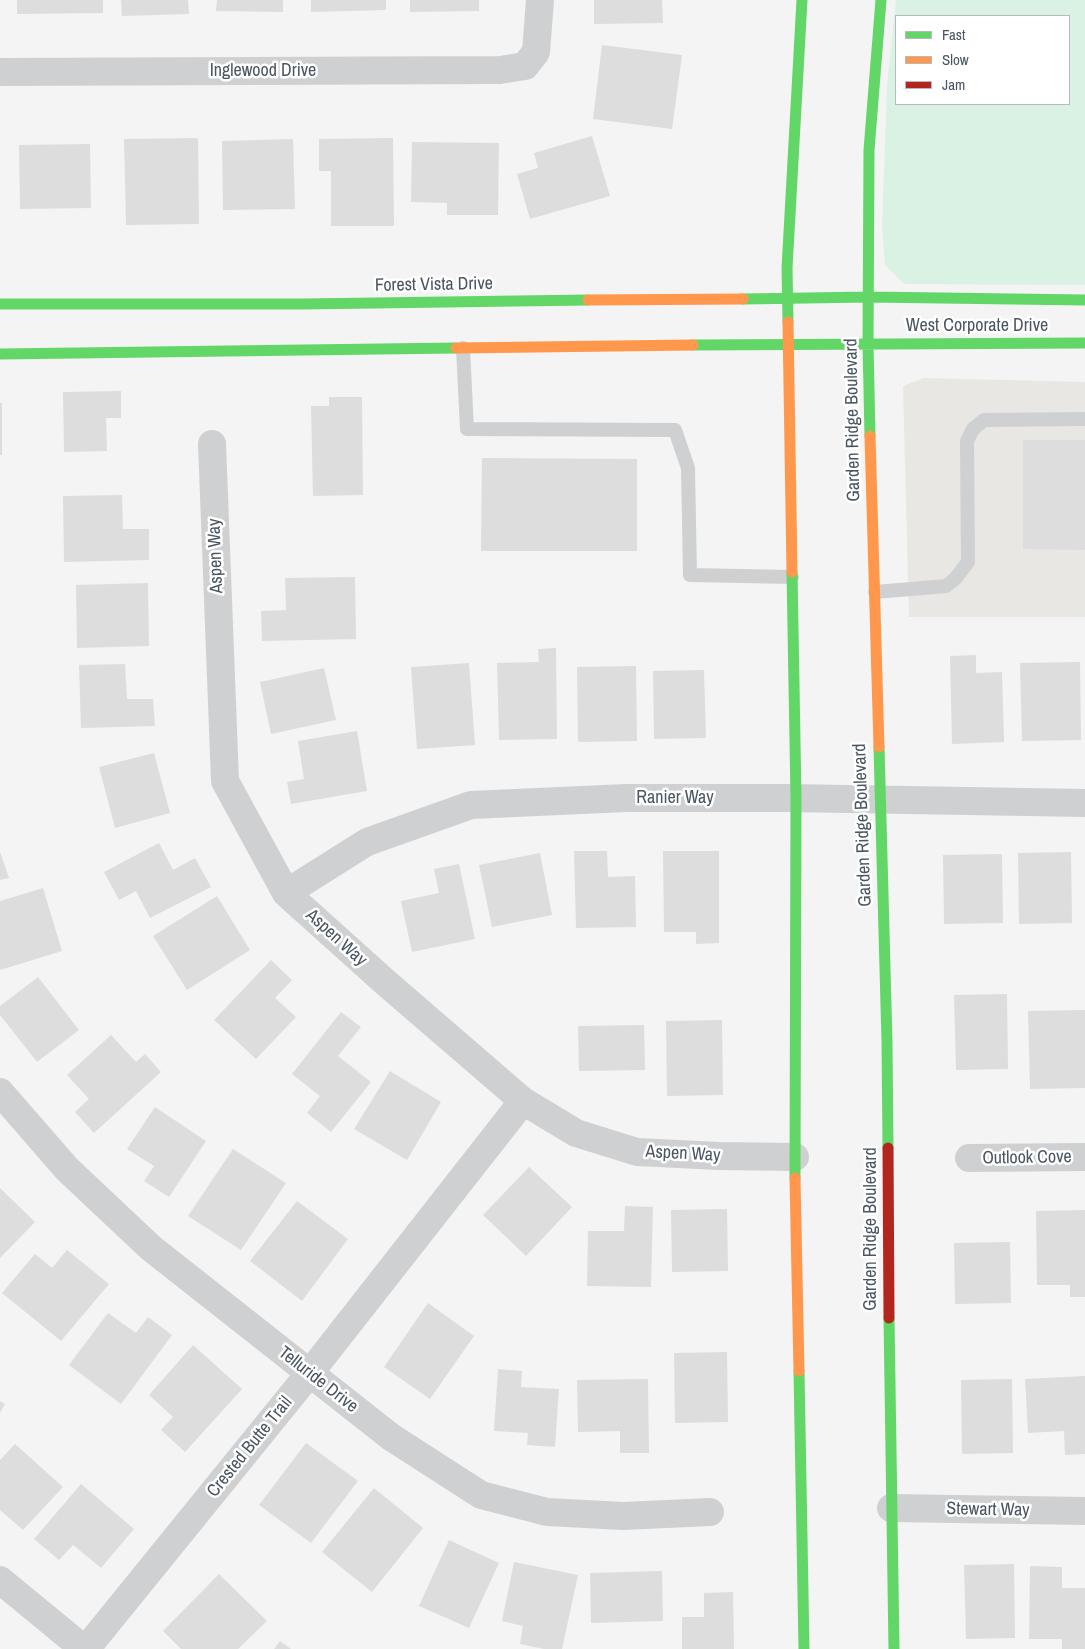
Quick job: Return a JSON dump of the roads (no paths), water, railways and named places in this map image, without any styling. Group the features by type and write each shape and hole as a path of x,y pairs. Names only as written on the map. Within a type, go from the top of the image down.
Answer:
{"main road":[{"path":"802,0 787,268 796,798 795,1158 804,1649"},
{"name":"Garden Ridge Boulevard","path":"881,0 869,150 868,344 887,1042 894,1649"},
{"name":"Forest Vista Drive","path":"0,304 303,304 869,297"},
{"name":"West Corporate Drive","path":"869,297 1085,300"},
{"name":"West Corporate Drive","path":"868,344 1085,343"},
{"path":"0,354 868,344"}],"street":[{"name":"Inglewood Drive","path":"0,72 500,70 525,66 536,52 540,0"},
{"name":"Aspen Way","path":"212,444 225,781 286,893 385,982 523,1100 576,1133 637,1152 795,1158"},
{"name":"Ranier Way","path":"286,893 367,842 471,805 626,798 796,798 1085,803"},
{"name":"Telluride Drive","path":"0,1092 67,1169 151,1248 391,1437 481,1495 547,1512 623,1516 710,1512"},
{"name":"Crested Butte Trail","path":"85,1649 309,1374 523,1100"},
{"name":"Outlook Cove","path":"968,1158 1085,1157"},
{"name":"Stewart Way","path":"891,1508 1085,1511"},
{"path":"0,1580 85,1649"}],"lane":[{"path":"463,348 467,429 675,430 688,468 687,514 690,575 792,577"},
{"path":"875,592 946,586 955,579 968,562 967,441 973,429 984,420 1085,419"}]}
